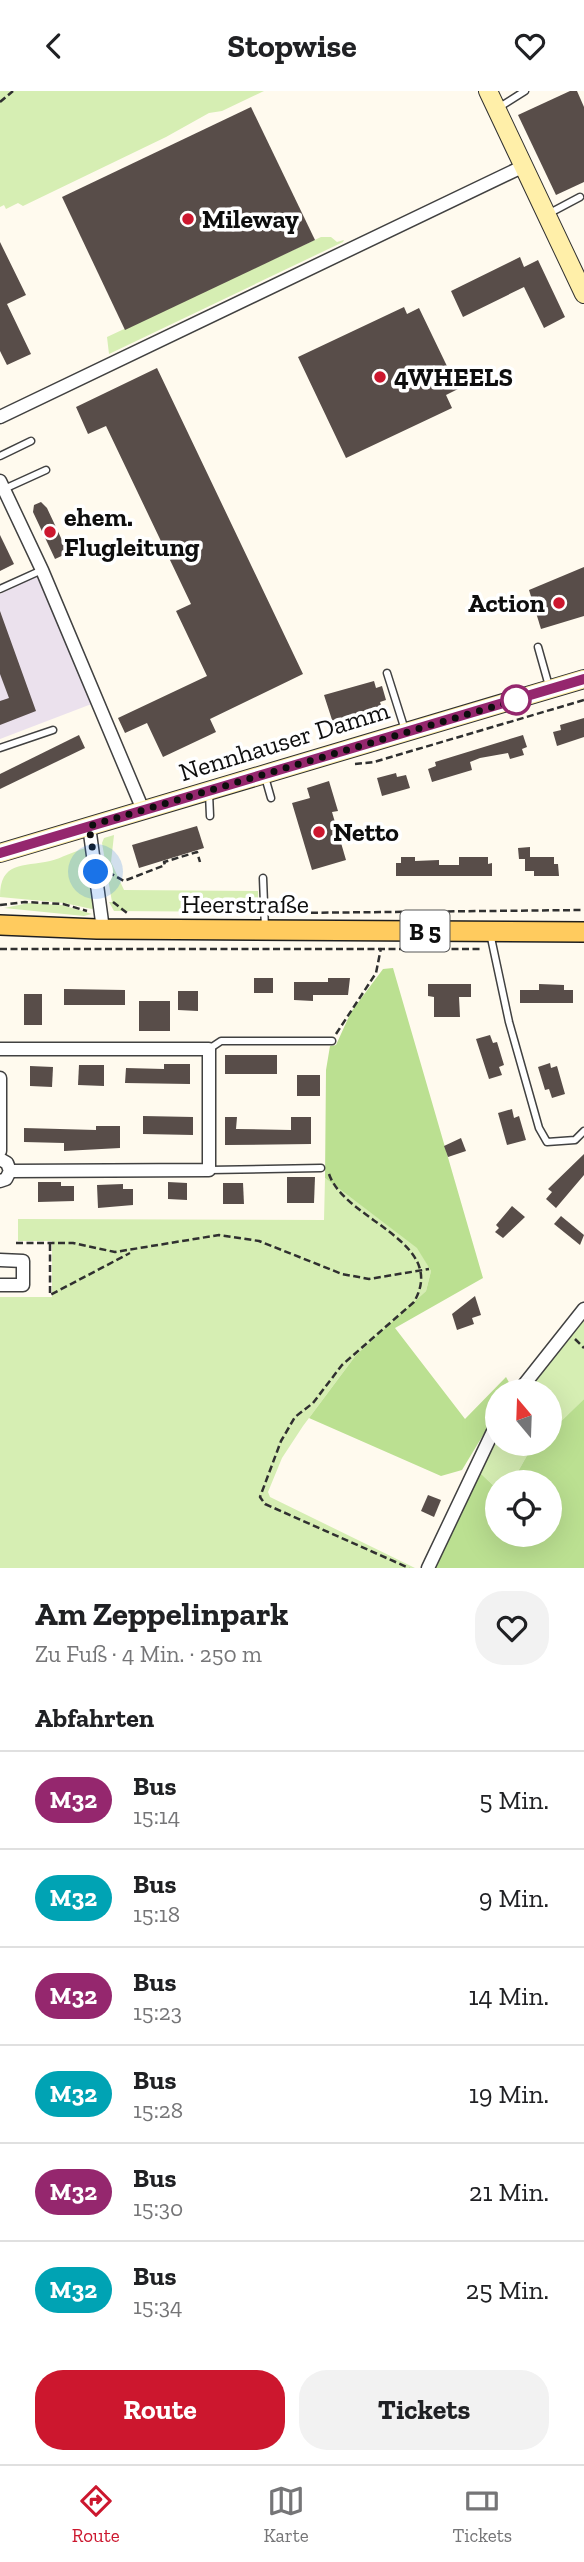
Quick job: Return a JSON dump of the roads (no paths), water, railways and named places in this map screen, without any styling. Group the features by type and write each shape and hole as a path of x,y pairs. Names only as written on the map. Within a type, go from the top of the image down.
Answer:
{"main road":[{"path":"488,91 584,294"},
{"name":"Nennhauser Damm","path":"0,853 584,679"},
{"name":"Heerstraße","path":"0,925 103,921 265,922 490,940 584,932"}],"street":[{"path":"0,417 524,166"},
{"path":"1,487 41,570 143,810"},
{"path":"89,826 103,921"},
{"path":"0,1049 209,1049 209,1170 10,1171"},
{"path":"0,1078 0,1151"},
{"path":"0,1159 7,1163 10,1171 6,1179 0,1181"},
{"path":"0,1260 23,1261 23,1285 0,1285"},
{"path":"529,1379 584,1309"},
{"path":"428,1568 485,1443"}],"lane":[{"path":"497,110 526,91"},
{"path":"547,215 580,197"},
{"path":"0,456 32,441"},
{"path":"1,487 46,470"},
{"path":"0,589 41,570"},
{"path":"538,647 550,689"},
{"path":"387,673 405,732"},
{"path":"0,748 52,730"},
{"path":"264,775 271,798"},
{"path":"209,791 210,816"},
{"path":"263,878 265,922"},
{"path":"490,940 509,1022 543,1135 547,1142 575,1140 584,1131"},
{"path":"209,1049 221,1041 332,1041"},
{"path":"209,1170 324,1169"}],"place":[{"name":"Mileway","path":"188,219"},
{"name":"4WHEELS","path":"380,377"},
{"name":"ehem. Flugleitung","path":"50,532"},
{"name":"Action","path":"559,603"},
{"name":"Netto","path":"319,832"}]}
